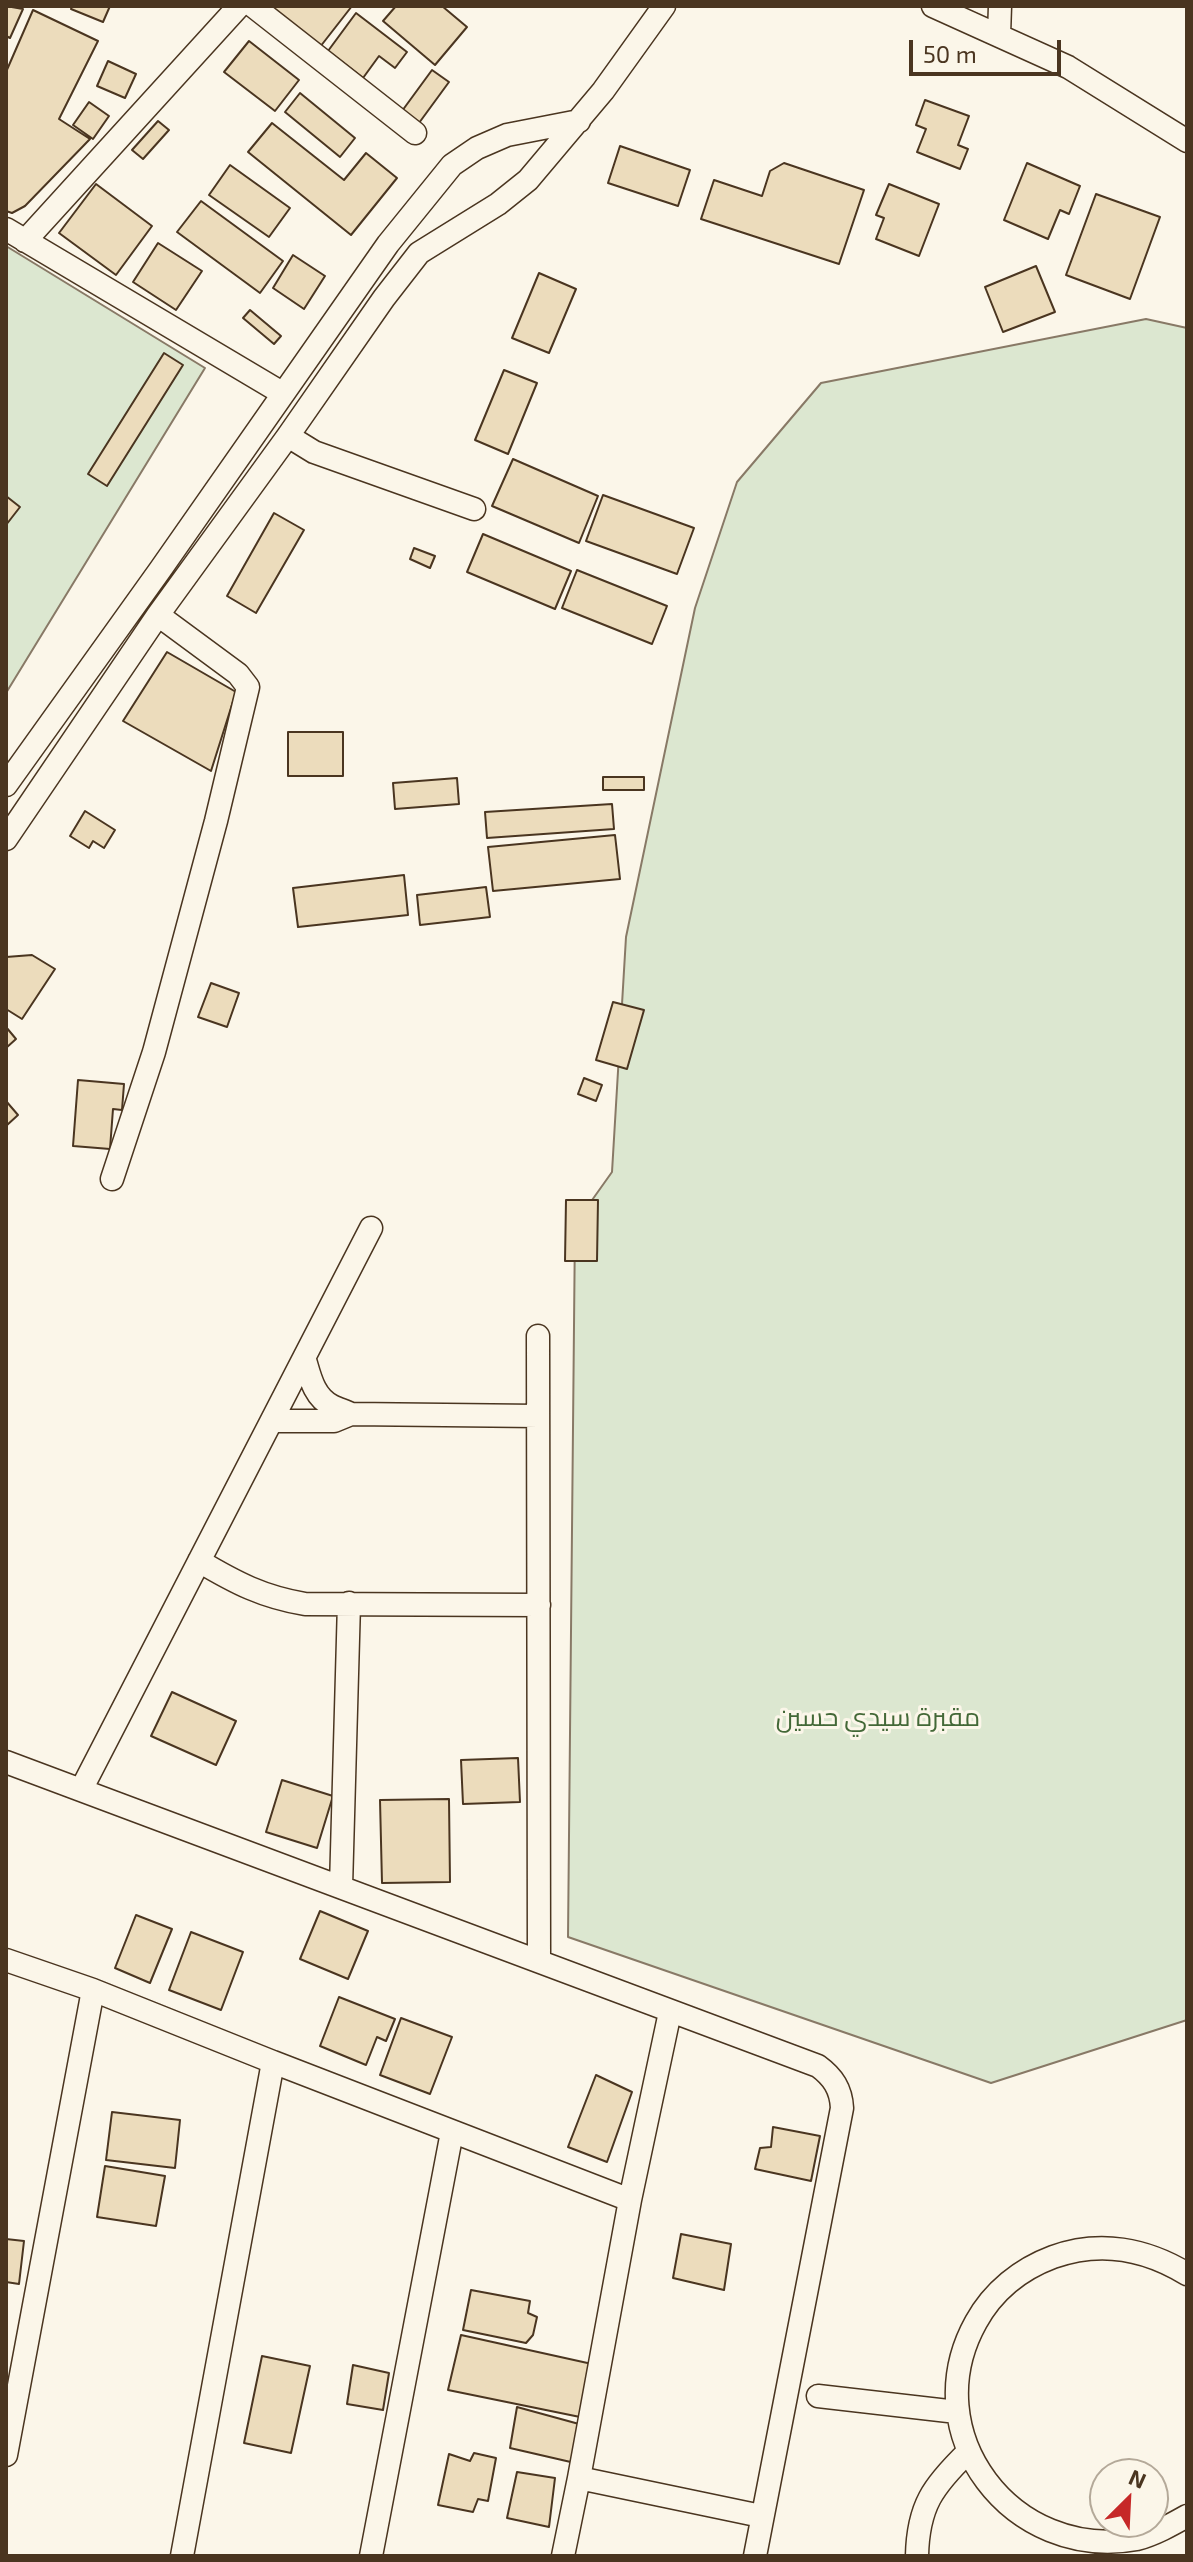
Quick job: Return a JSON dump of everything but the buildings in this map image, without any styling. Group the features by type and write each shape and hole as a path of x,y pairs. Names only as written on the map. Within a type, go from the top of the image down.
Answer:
{"street":[{"path":"239,6 16,235 282,393"},
{"path":"253,6 415,133"},
{"path":"6,839 158,615 419,253 514,192 541,166 579,121 664,6"},
{"path":"933,6 1068,67 1187,141"},
{"path":"999,35 1000,6"},
{"path":"6,785 388,244 452,165 477,148 507,135 579,121"},
{"path":"388,244 419,253"},
{"path":"288,436 314,452 474,509"},
{"path":"112,1179 154,1052 248,687 238,674 158,615"},
{"path":"81,1790 371,1228"},
{"path":"538,1336 539,1961"},
{"path":"305,1360 319,1396 331,1406 351,1414 538,1416"},
{"path":"272,1421 334,1421 351,1414"},
{"path":"199,1561 248,1589 280,1600 305,1604 539,1605"},
{"path":"341,1887 349,1603"},
{"path":"6,1762 818,2066 836,2084 841,2099 836,2138 755,2556"},
{"path":"6,1960 93,1990 630,2200"},
{"path":"6,2455 93,1990"},
{"path":"563,2556 630,2200 670,2012"},
{"path":"182,2556 273,2062"},
{"path":"371,2556 452,2132"},
{"path":"1187,2274 1143,2253 1117,2248 1090,2248 1052,2257 1017,2275 989,2302 968,2335 956,2386 957,2412 968,2452 980,2475 995,2495 1035,2525 1109,2549 1164,2529 1187,2516"},
{"path":"818,2396 957,2412"},
{"path":"917,2556 918,2526 927,2499 968,2452"},
{"path":"579,2478 761,2516"}],"green space":[{"path":"6,246 205,368 6,693"},
{"name":"مقبرة سيدي حسين","path":"1146,319 1187,328 1187,2020 991,2083 568,1937 575,1224 612,1172 626,937 695,608 737,482 821,383"}]}
